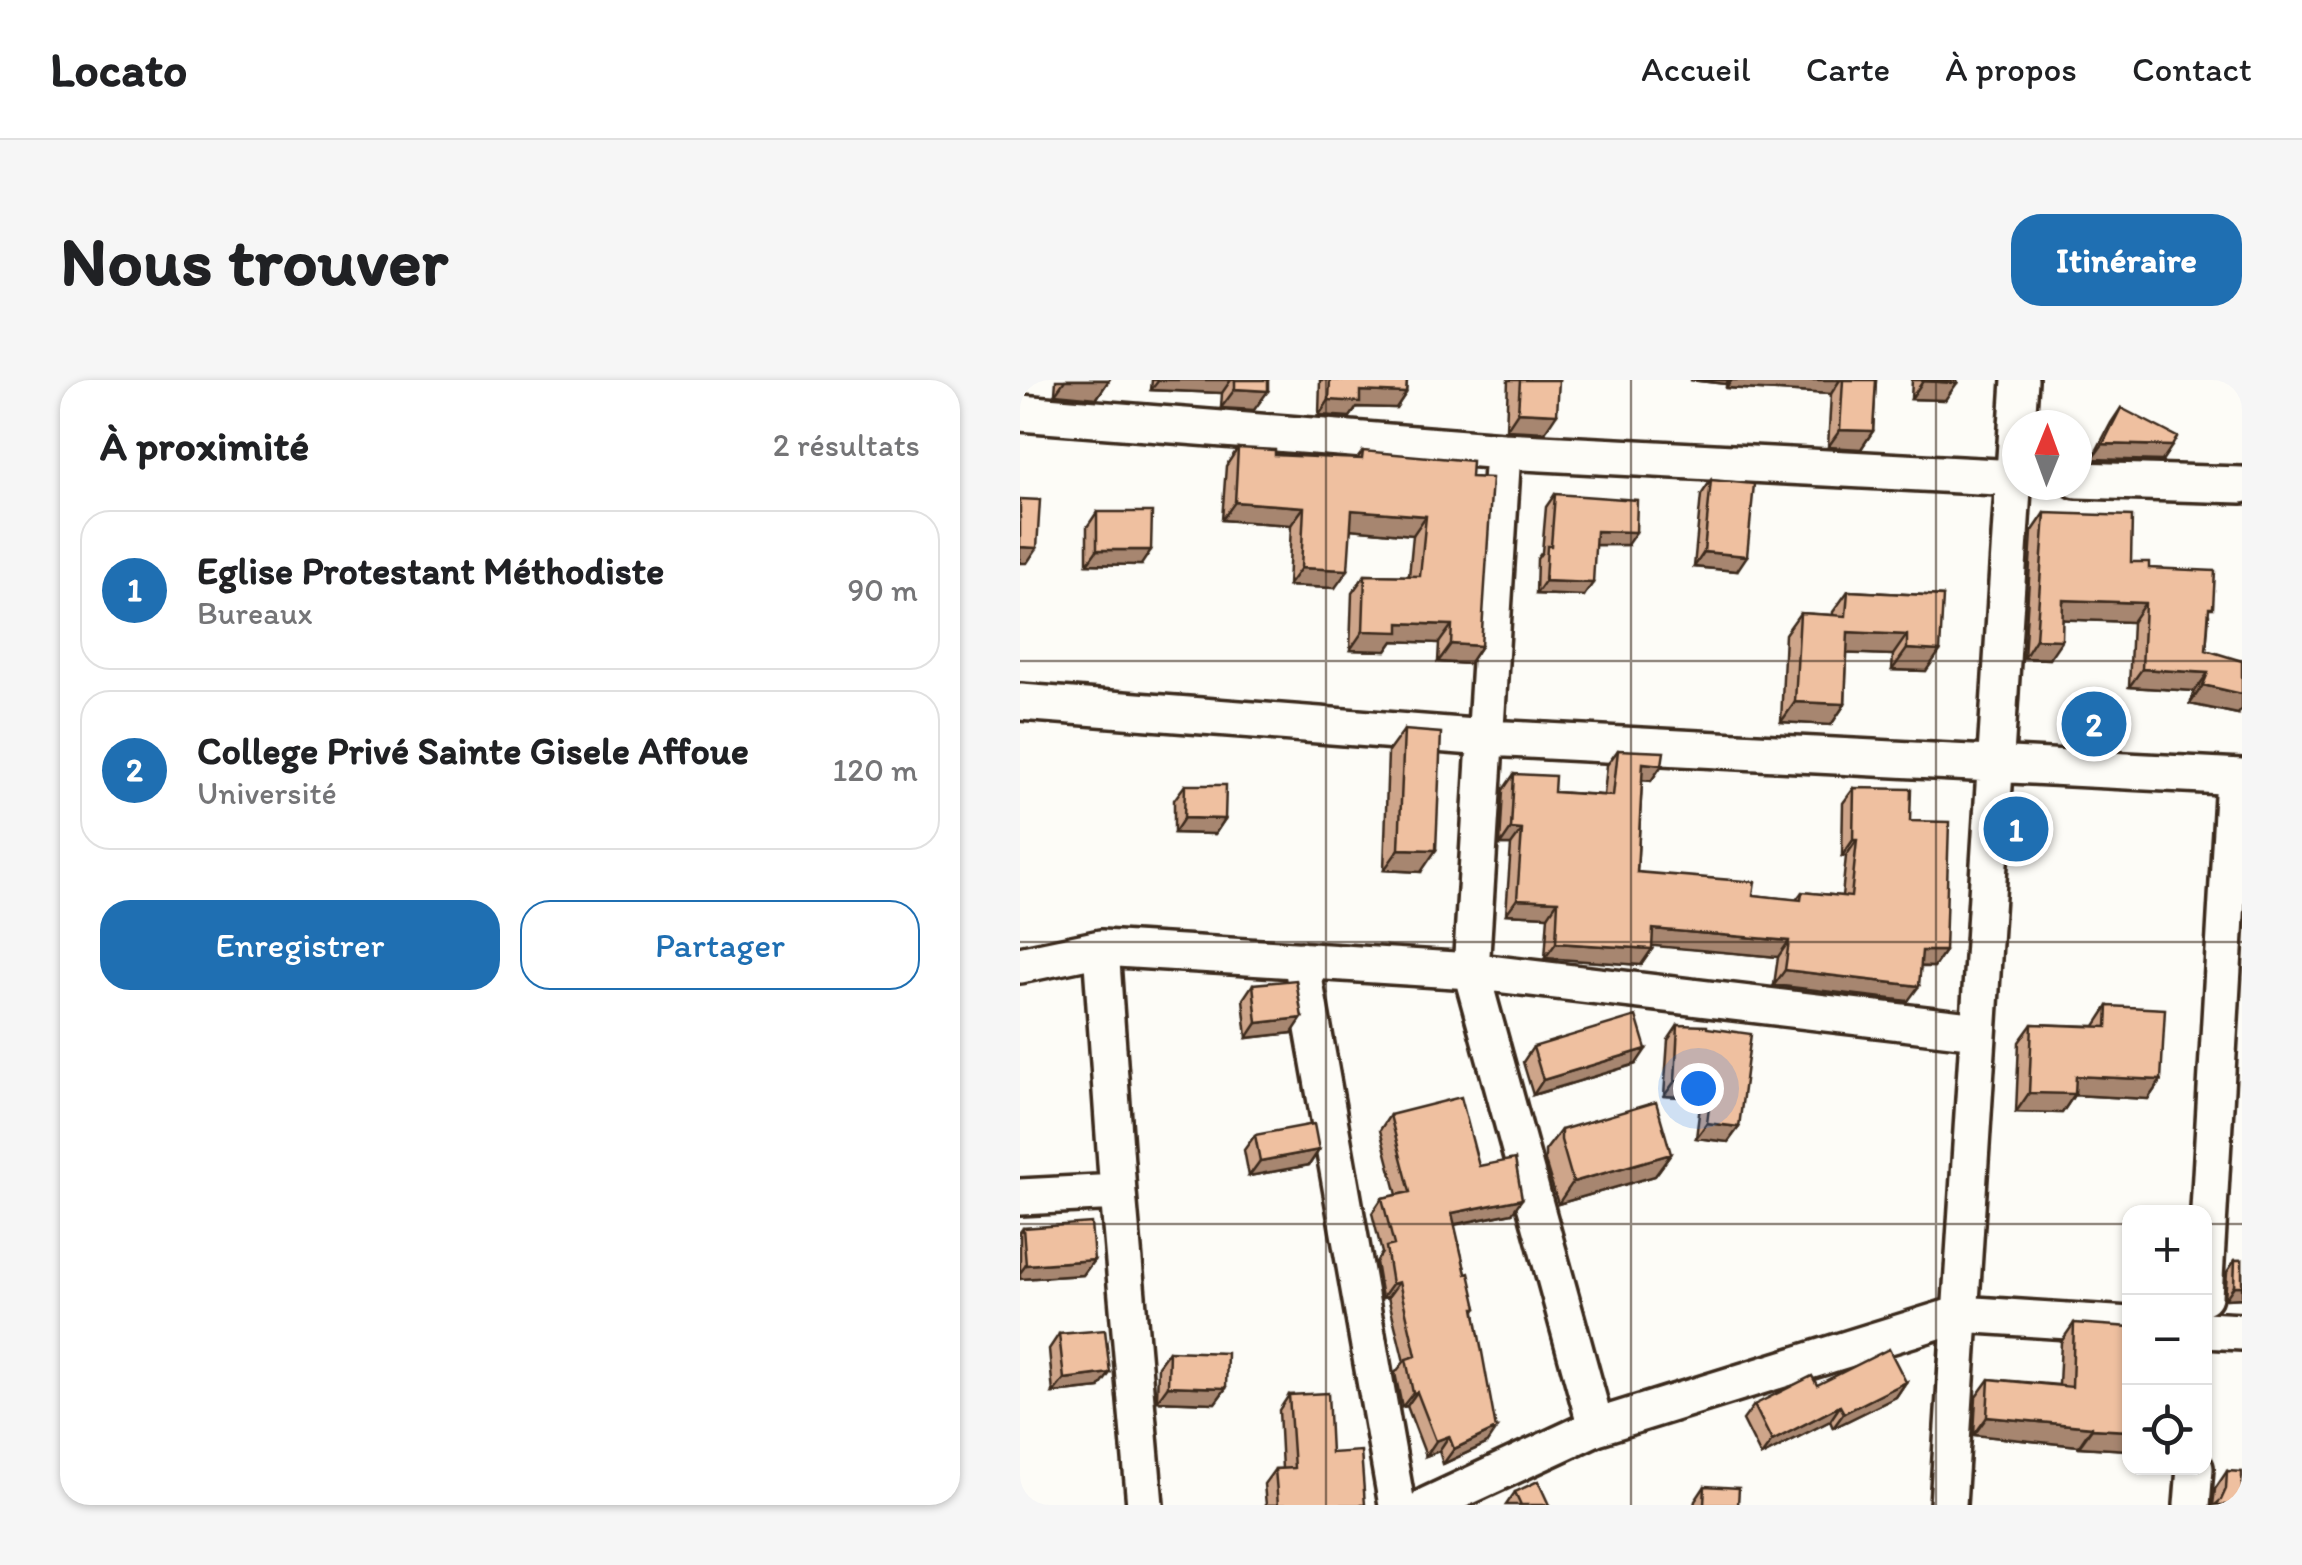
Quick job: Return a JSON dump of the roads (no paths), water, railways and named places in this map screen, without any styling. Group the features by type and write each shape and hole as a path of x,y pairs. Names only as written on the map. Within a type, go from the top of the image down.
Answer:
{"street":[{"path":"2018,410 2020,380"},
{"path":"1020,413 1502,451 2002,477"},
{"path":"1502,451 1471,971 1596,1427"},
{"path":"2092,480 2242,485"},
{"path":"1948,1505 2013,500"},
{"path":"1020,702 1487,738 2238,778 2204,1295"},
{"path":"1020,965 1101,948 1471,971 1978,1031"},
{"path":"1101,948 1145,1505"},
{"path":"1301,960 1397,1505"},
{"path":"1020,1197 1118,1192"},
{"path":"1428,1505 1596,1427 1960,1314 2122,1324"},
{"path":"2212,1330 2242,1332"},
{"path":"2192,1505 2194,1475"}],"place":[{"name":"College Privé Sainte Gisele Affoue","path":"2094,724"},
{"name":"Eglise Protestant Méthodiste","path":"2016,829"}]}
